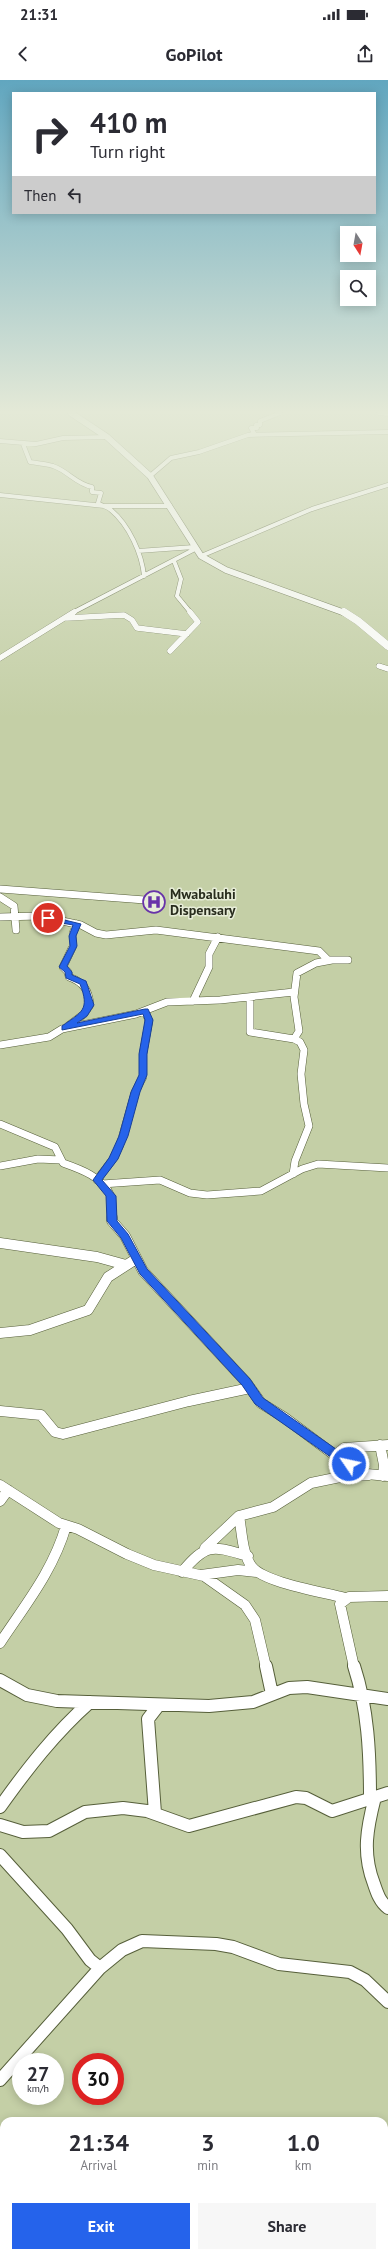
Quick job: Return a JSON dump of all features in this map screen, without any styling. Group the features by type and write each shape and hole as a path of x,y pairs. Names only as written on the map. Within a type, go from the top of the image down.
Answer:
{"street":[{"path":"115,515 130,535 138,551 144,566 144,576"},
{"path":"175,515 201,556 226,570 342,611 358,621 388,646"},
{"path":"201,556 206,552 298,515"},
{"path":"138,551 195,548"},
{"path":"0,658 62,618 174,561 195,548"},
{"path":"170,651 198,622 177,596 181,579 174,561"},
{"path":"62,618 124,615 132,620 137,628 187,634"},
{"path":"379,666 388,669"},
{"path":"0,889 145,900"},
{"path":"0,897 14,906 16,930"},
{"path":"0,917 39,916 77,924 96,933 106,935 156,930 218,937 319,951 327,959 348,960"},
{"path":"0,1045 47,1038 65,1028 84,1014 90,1005 85,985 77,979 68,976 68,972 63,967 73,946 73,936 77,924"},
{"path":"193,1001 209,968 209,954 218,937"},
{"path":"294,1039 299,1031 294,992 298,972 316,963 333,960"},
{"path":"65,1028 145,1011 163,1003 250,997 294,992"},
{"path":"250,997 250,1032 294,1039 300,1042 304,1050 302,1074 304,1104 309,1126 295,1161 293,1174"},
{"path":"100,1182 120,1145 135,1092 143,1077 143,1054 149,1021 145,1011"},
{"path":"0,1124 55,1147 61,1160"},
{"path":"0,1166 38,1159 61,1160 87,1172 100,1182 111,1196 112,1221 125,1236 143,1271 185,1314 250,1388 261,1403 285,1418 336,1456 364,1473 382,1476"},
{"path":"100,1182 160,1180 190,1193 207,1195 261,1191 309,1166 318,1164 388,1168"},
{"path":"0,1243 97,1257 126,1265"},
{"path":"0,1333 10,1334 30,1330 88,1310 108,1277 136,1259"},
{"path":"0,1412 41,1415 55,1432 63,1434 189,1400 250,1388"},
{"path":"336,1456 344,1448 384,1445 384,1465 382,1476"},
{"path":"182,1572 198,1553 239,1516 273,1507 311,1484 340,1477 382,1476"},
{"path":"0,1501 4,1488 66,1526 78,1529 127,1554 154,1565 201,1575 242,1570 260,1572"},
{"path":"239,1516 248,1556 252,1566 260,1572 296,1587 345,1598 388,1596"},
{"path":"0,1643 47,1576 63,1540 66,1526"},
{"path":"205,1548 220,1548 248,1556"},
{"path":"201,1575 224,1590 252,1614 272,1694"},
{"path":"345,1598 340,1604 339,1609 351,1659 363,1698 370,1754 373,1798 364,1840 364,1853 380,1898 388,1908"},
{"path":"0,1680 23,1693 42,1700 56,1702 90,1702 158,1706 217,1706 248,1703 264,1699 284,1688 309,1687 322,1688 363,1698 388,1699"},
{"path":"0,1807 53,1736 90,1702"},
{"path":"155,1813 148,1719 158,1706"},
{"path":"0,1825 23,1832 40,1833 54,1830 85,1812 123,1808 155,1813 189,1826 296,1797 308,1798 326,1810 332,1811 388,1792"},
{"path":"0,1856 67,1930 90,1960 100,1968"},
{"path":"0,2080 100,1968 122,1950 142,1941 216,1944 233,1947 279,1964 350,1972 365,1980 388,2002"}],"place":[{"name":"Mwabaluhi Dispensary","path":"154,902"}],"route":[{"path":"48,918 54,919 58,922 77,924 73,936 74,944 63,968 69,973 68,976 77,979 85,985 89,998 90,1005 84,1014 65,1028 145,1011 149,1020 143,1054 143,1075 135,1092 124,1136 113,1159 97,1180 111,1196 112,1221 125,1236 143,1271 185,1314 246,1382 259,1401 349,1464"}]}
